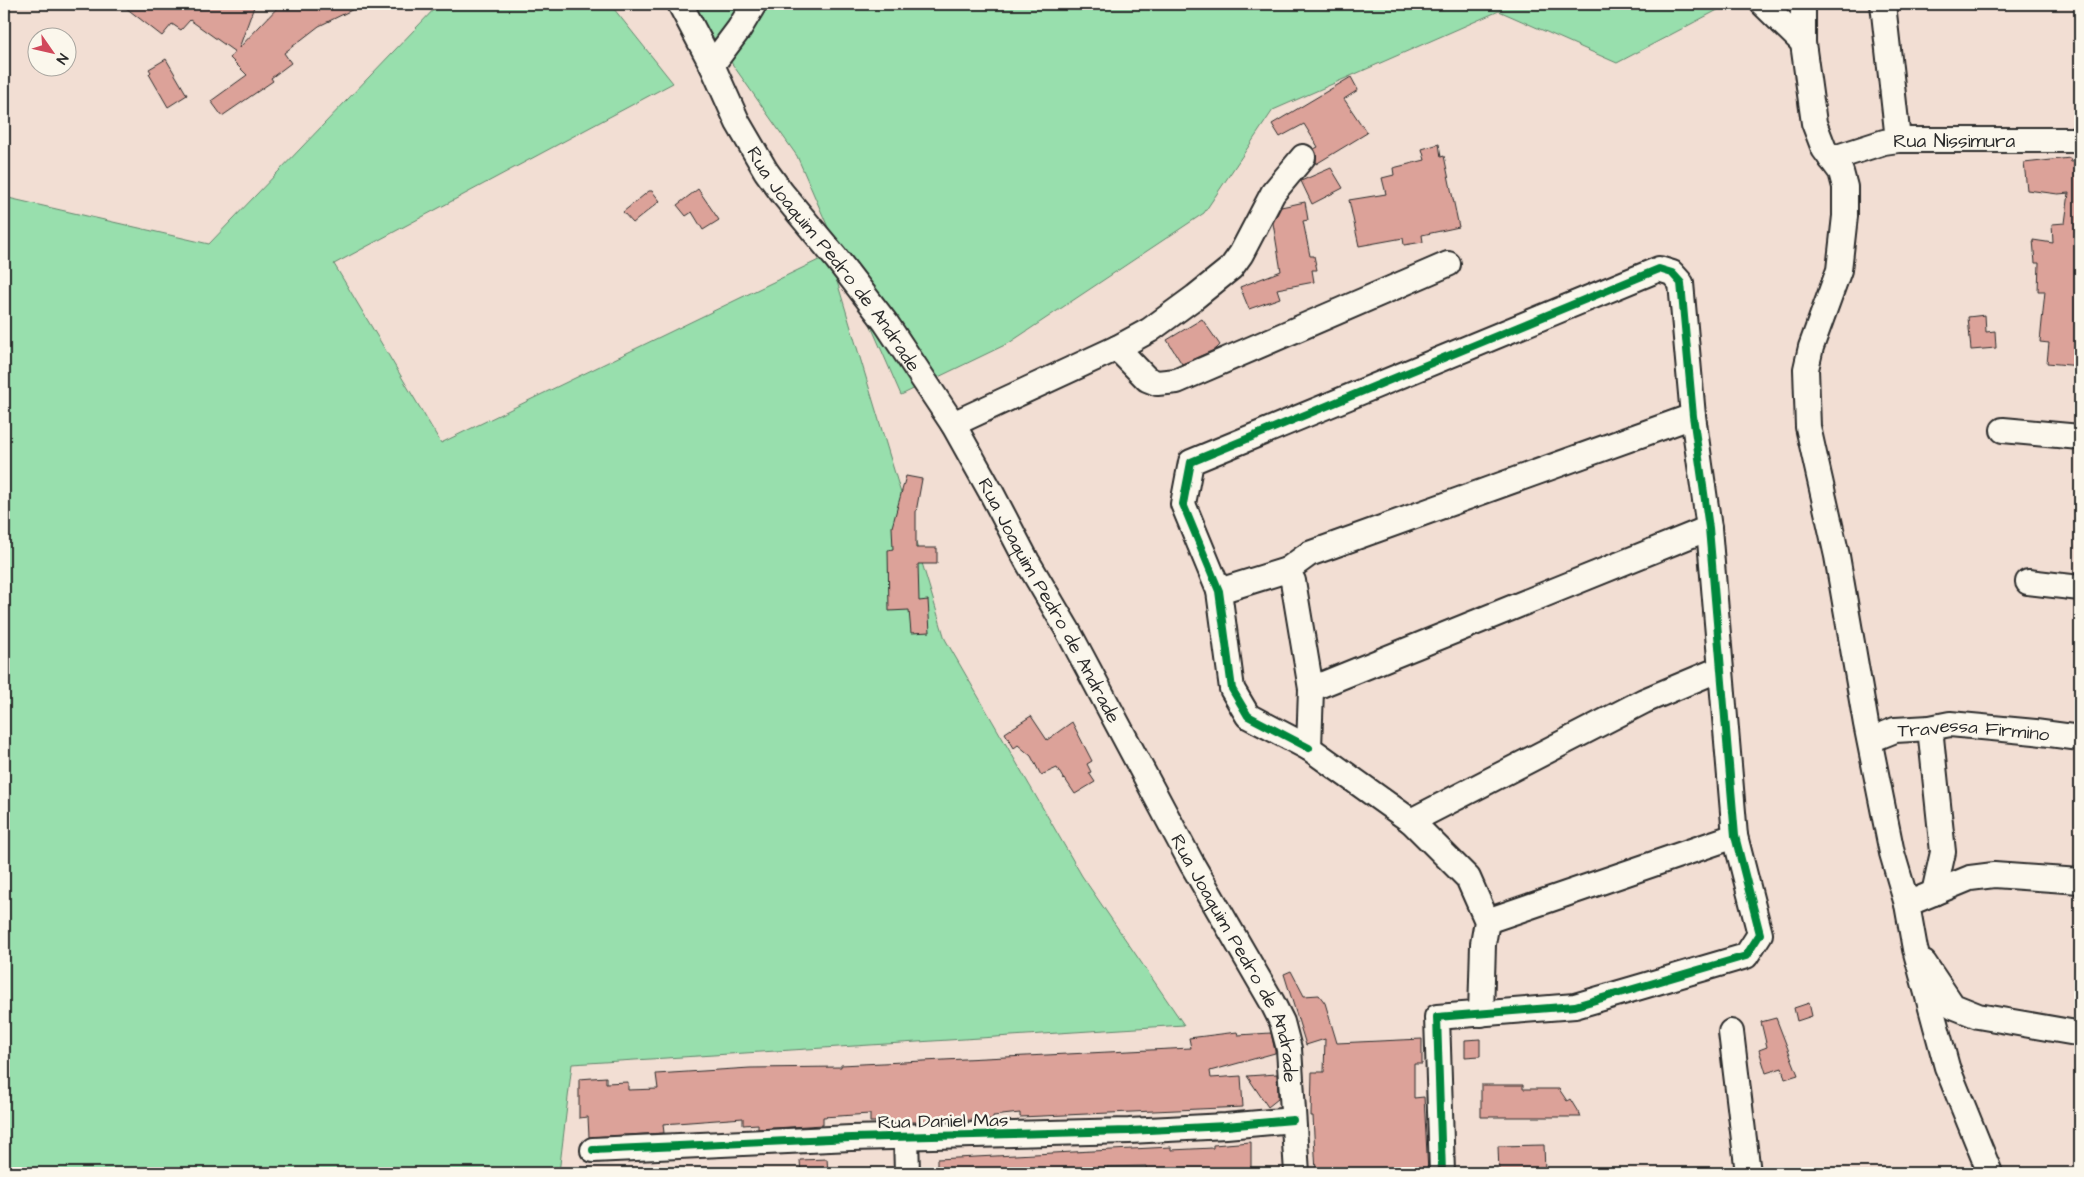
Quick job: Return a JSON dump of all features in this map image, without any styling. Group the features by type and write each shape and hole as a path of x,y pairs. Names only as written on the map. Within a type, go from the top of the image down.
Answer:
{"street":[{"name":"Rua Joaquim Pedro de Andrade","path":"680,4 712,66 738,123 766,171 886,323 953,424 991,492 1026,561 1067,629 1192,864 1279,1016 1289,1049 1296,1173"},
{"path":"712,66 739,29 754,4"},
{"path":"1763,4 1803,43"},
{"path":"1803,4 1803,43 1814,123 1824,149 1840,172 1845,187 1845,216 1839,270 1811,347 1806,369 1808,426 1837,556 1892,852 1907,904 1915,949 1947,1068 1990,1173"},
{"path":"1883,4 1898,140"},
{"name":"Rua Nissimura","path":"1831,159 1884,142 1898,140 2080,140"},
{"path":"953,424 1117,348 1150,330 1231,268 1241,254 1273,193 1303,157"},
{"path":"1117,348 1147,379 1158,382 1178,381 1448,264"},
{"path":"1442,1173 1437,1017 1481,1014 1575,1006 1746,956 1760,934 1735,836 1709,528 1693,416 1681,282 1672,273 1659,270 1191,462 1183,504 1219,591 1232,688 1236,696 1248,716 1309,748 1411,821 1468,878 1487,921 1483,944 1481,1014"},
{"path":"1219,591 1287,570 1309,554 1693,416"},
{"path":"2003,430 2080,437"},
{"path":"1311,689 1709,528"},
{"path":"1287,570 1293,581 1311,689 1309,748"},
{"path":"2028,582 2080,588"},
{"path":"1411,821 1644,701 1720,669"},
{"name":"Travessa Firmino","path":"1870,740 1895,730 1930,728 1950,724 2080,738"},
{"path":"1930,728 1943,852 1934,893"},
{"path":"1487,921 1735,836"},
{"path":"1907,904 1970,878 1994,875 2080,881"},
{"path":"1915,949 1953,1006 1978,1016 2076,1033"},
{"path":"1731,1032 1748,1173"},
{"name":"Rua Daniel Mas","path":"593,1150 906,1136 1129,1131 1293,1120"},
{"path":"906,1136 907,1173"}],"green space":[{"path":"439,4 610,4 673,83 334,264 441,443 829,255 945,639 1082,876 1184,1025 572,1064 559,1173 4,1173 4,197 209,244"},
{"path":"690,4 1729,4 1617,63 1499,11 1273,110 1204,213 1009,343 901,395 797,156"}],"building":[{"path":"121,4 255,4 239,48 281,4 364,4 319,26 284,53 291,63 271,78 273,81 222,116 211,101 247,75 230,58 235,52 190,20 181,30 172,24 162,36"},
{"path":"166,59 187,95 168,107 149,74 151,72 149,69"},
{"path":"1351,77 1358,90 1344,99 1367,133 1316,164 1314,149 1318,147 1304,124 1280,137 1272,124"},
{"path":"1439,144 1441,157 1444,156 1459,227 1422,235 1423,242 1404,245 1403,238 1359,246 1349,200 1386,194 1382,178 1394,175 1393,168 1425,160 1422,149"},
{"path":"2070,158 2071,162 2080,161 2080,289 2077,320 2080,320 2080,366 2047,363 2049,343 2040,342 2045,291 2038,291 2039,263 2035,263 2033,240 2053,243 2052,224 2065,223 2069,193 2058,194 2027,190 2024,163"},
{"path":"1331,168 1343,188 1312,204 1301,181"},
{"path":"698,189 719,220 703,230 692,212 686,216 677,205"},
{"path":"649,191 652,191 660,201 633,223 623,212"},
{"path":"1305,202 1308,220 1303,221 1310,256 1314,256 1317,270 1312,270 1314,282 1277,289 1280,298 1249,309 1240,287 1281,271 1273,223 1281,207"},
{"path":"1985,315 1986,332 1995,331 1996,348 1971,350 1968,317"},
{"path":"1202,319 1220,345 1216,349 1182,364 1167,340"},
{"path":"906,476 922,479 916,512 916,548 937,548 937,564 918,564 919,601 928,600 930,632 911,633 909,610 889,611 888,550 893,549 892,527"},
{"path":"1031,716 1047,740 1072,722 1092,761 1087,764 1091,772 1089,773 1095,782 1075,794 1057,768 1041,775 1031,756 1018,745 1014,748 1005,733"},
{"path":"1291,971 1304,996 1319,995 1325,1003 1337,1043 1422,1039 1422,1064 1414,1064 1414,1098 1424,1097 1428,1173 1316,1173 1313,1116 1311,1116 1312,1072 1324,1072 1325,1039 1306,1045 1284,974"},
{"path":"1809,1003 1812,1016 1797,1021 1794,1008"},
{"path":"1776,1018 1798,1075 1785,1079 1782,1068 1766,1073 1759,1050 1767,1047 1761,1022"},
{"path":"1237,1032 1238,1035 1271,1033 1275,1051 1275,1053 1210,1071 1211,1078 1241,1076 1243,1107 1020,1117 1020,1113 993,1116 993,1119 928,1122 870,1122 870,1114 823,1117 823,1125 758,1129 758,1124 743,1125 743,1118 663,1124 664,1133 589,1137 588,1117 579,1118 579,1079 606,1077 606,1083 628,1082 628,1090 658,1089 656,1074 750,1068 841,1067 841,1065 1191,1048 1189,1038"},
{"path":"1480,1039 1480,1056 1465,1057 1465,1040"},
{"path":"1277,1074 1278,1099 1268,1107 1247,1076"},
{"path":"1481,1085 1523,1085 1523,1089 1559,1089 1567,1101 1570,1099 1581,1117 1481,1117"},
{"path":"1251,1142 1251,1173 1151,1173 1147,1172 1146,1166 1107,1167 1108,1173 937,1173 937,1159 1171,1147 1171,1150 1213,1148 1213,1145"},
{"path":"1544,1145 1545,1171 1499,1173 1498,1146"},
{"path":"827,1159 828,1173 801,1173 800,1160"}],"cycle path":[{"path":"1309,748 1248,716 1232,689 1219,591 1183,504 1191,462 1659,269 1672,273 1681,283 1693,416 1709,528 1735,836 1760,934 1746,956 1575,1006 1437,1017 1442,1173"},
{"path":"593,1150 851,1138 1129,1131 1226,1126 1293,1120"}]}
